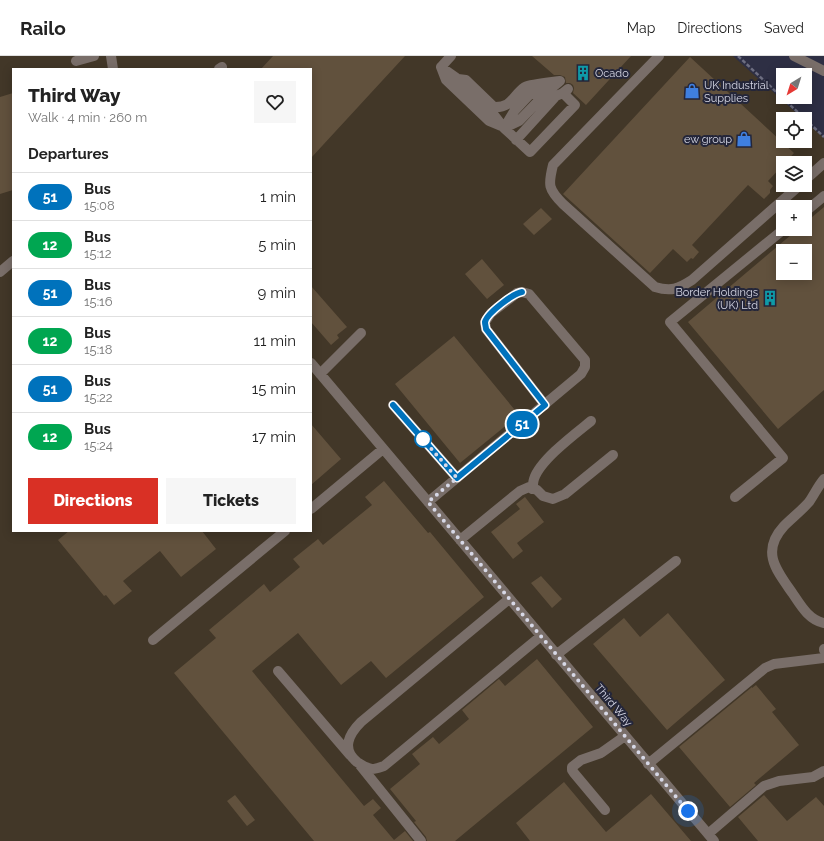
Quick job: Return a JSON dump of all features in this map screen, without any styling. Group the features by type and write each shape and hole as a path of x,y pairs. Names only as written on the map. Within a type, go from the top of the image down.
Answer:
{"street":[{"path":"76,61 94,56"},
{"path":"112,56 113,68"},
{"path":"441,67 451,56"},
{"path":"659,56 553,165 549,181 552,193 655,287 664,290 679,288 692,280 792,192"},
{"path":"794,56 824,71"},
{"path":"441,67 458,79 466,80 494,106 500,107 507,105 526,86 560,81 548,91 530,94 515,110 504,128"},
{"path":"441,67 446,80 490,121 504,128"},
{"path":"458,79 461,87 494,115 504,128 516,140 530,152 575,105 565,91 556,96 516,140"},
{"path":"812,174 824,163"},
{"path":"812,206 824,196"},
{"path":"735,497 783,458 670,322 776,236"},
{"path":"0,272 12,262"},
{"path":"428,502 545,405 581,374 585,367 585,360 529,294 522,292 517,293 491,313 485,322 486,329 545,405"},
{"path":"320,374 361,333"},
{"name":"Third Way","path":"312,364 711,838"},
{"path":"393,405 457,478"},
{"path":"532,489 533,480 538,470 555,452 591,421"},
{"path":"312,508 383,449"},
{"path":"460,540 520,491 529,487 537,490 543,496 553,499 565,494 614,455"},
{"path":"824,479 809,502 783,526 775,538 772,561 776,570 805,611 813,618 824,623"},
{"path":"153,640 284,532"},
{"path":"556,654 676,561"},
{"path":"351,756 348,747 349,737 361,722 509,599"},
{"path":"359,764 371,769 384,766 541,636"},
{"path":"648,764 765,668 774,664 824,658"},
{"path":"278,671 359,764 421,841"},
{"path":"605,810 574,774 572,767 581,760 601,753 625,736"},
{"path":"711,838 764,786 779,781 813,777 824,772"}],"path":[{"path":"738,56 798,112"},
{"path":"812,126 824,137"}],"shaded area":[{"path":"0,56 733,56 776,95 776,104 786,104 795,112 776,112 776,148 812,148 812,127 824,138 824,841 0,841"}],"building":[{"path":"273,56 405,56 312,157 312,68 262,68"},
{"name":"Ocado","path":"532,56 631,56 586,105 573,93 573,85 566,83 565,77 554,75"},
{"path":"690,57 776,136 776,148 789,148 794,153 791,156 776,156 776,172 768,181 773,186 770,193 764,199 748,185 692,245 699,252 693,259 691,258 687,262 673,249 650,273 563,194"},
{"path":"12,93 12,190 0,194 0,97"},
{"name":"Border Holdings (UK) Ltd","path":"824,207 824,390 778,429 688,322 776,248 776,280 812,280 812,244 780,244 790,236 812,236 812,217"},
{"path":"541,208 552,219 534,235 523,224"},
{"path":"482,259 504,285 487,299 465,274"},
{"path":"312,287 347,327 337,335 339,338 331,345 312,323"},
{"path":"454,336 519,415 460,463 395,384"},
{"path":"312,425 341,459 312,484"},
{"path":"384,481 428,533 430,532 484,597 386,678 371,661 341,685 298,633 252,671 364,806 373,799 381,808 373,815 394,840 405,831 413,841 314,841 174,673 216,638 209,630 264,584 270,592 300,567 293,559 318,539 323,545 372,505 365,497"},
{"path":"525,497 544,522 517,543 523,551 513,559 491,532 520,509 516,504"},
{"path":"68,532 203,532 216,549 181,577 160,551 123,581 132,591 114,605 106,595 104,596 58,540"},
{"path":"541,576 562,599 552,608 531,583"},
{"path":"668,613 725,680 667,730 593,644 624,618 640,637"},
{"path":"537,659 593,727 455,841 427,841 426,837 414,822 416,821 390,789 420,764 412,754 433,737 439,744 469,719 462,710 499,679 505,686"},
{"path":"756,685 776,709 772,712 799,745 754,783 756,785 730,807 679,747"},
{"path":"564,782 606,832 651,794 691,841 530,841 516,823"},
{"path":"235,795 255,820 247,826 227,801"},
{"path":"764,795 787,821 816,797 824,806 824,841 758,841 738,817"}],"bus line":[{"name":"51","path":"393,405 457,478 545,405 486,329 485,322 491,313 517,293 522,292"}],"place":[{"name":"Ocado","path":"583,73"},
{"name":"UK Industrial Supplies","path":"692,91"},
{"name":"ew group","path":"744,139"},
{"name":"Border Holdings (UK) Ltd","path":"770,298"}],"route":[{"path":"423,439 420,436 457,478 428,502 688,811"}]}
